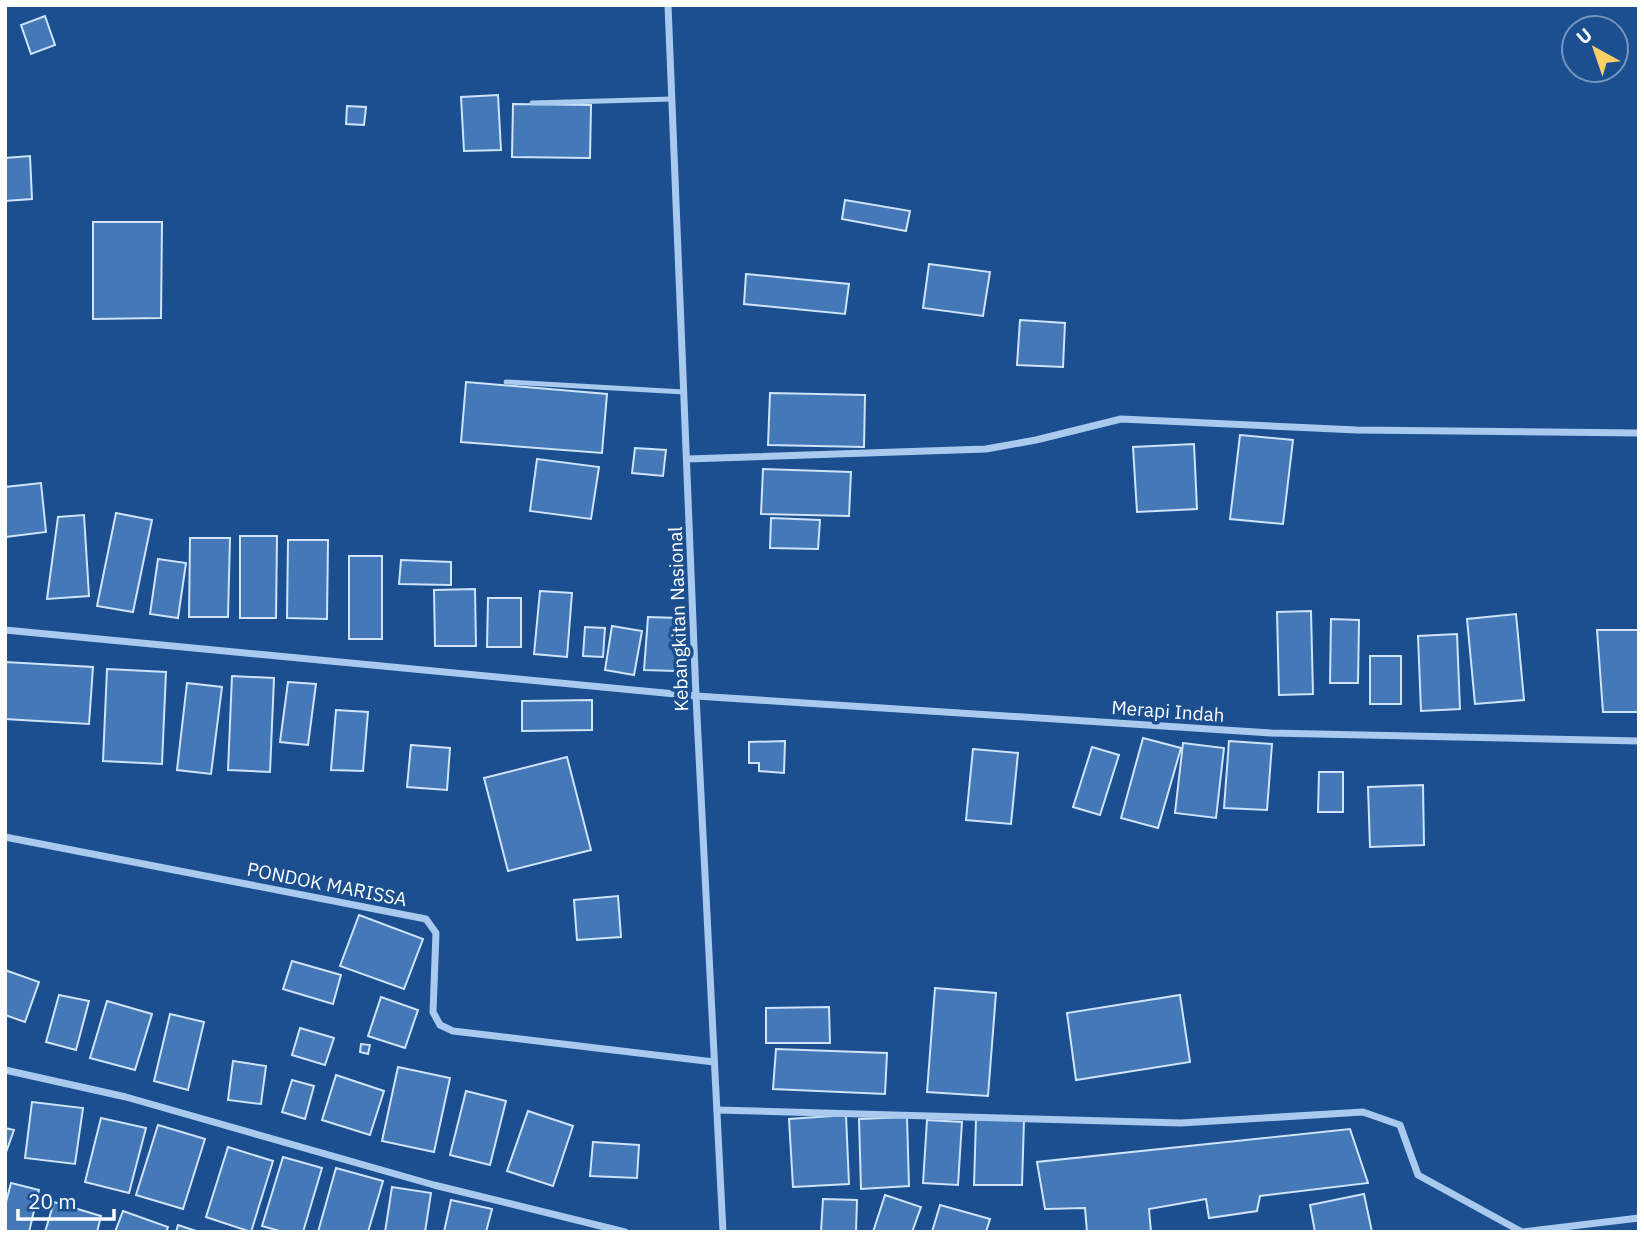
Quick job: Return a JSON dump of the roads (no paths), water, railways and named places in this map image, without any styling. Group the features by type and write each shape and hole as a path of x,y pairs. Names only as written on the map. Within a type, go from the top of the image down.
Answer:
{"street":[{"name":"Kebangkitan Nasional","path":"668,5 696,696 723,1232"},
{"path":"687,459 986,449 1121,419 1357,430 1639,433"},
{"name":"Merapi Indah","path":"5,630 696,696 1271,733 1639,741"},
{"name":"PONDOK MARISSA","path":"5,837 426,919 436,933 433,1012 440,1025 453,1031 714,1062"},
{"path":"5,1070 126,1097 434,1185 625,1232"},
{"path":"717,1110 1181,1123 1363,1112 1400,1125 1418,1175 1522,1232 1639,1218"}],"lane":[{"path":"532,103 672,99"},
{"path":"506,382 684,392"}]}
